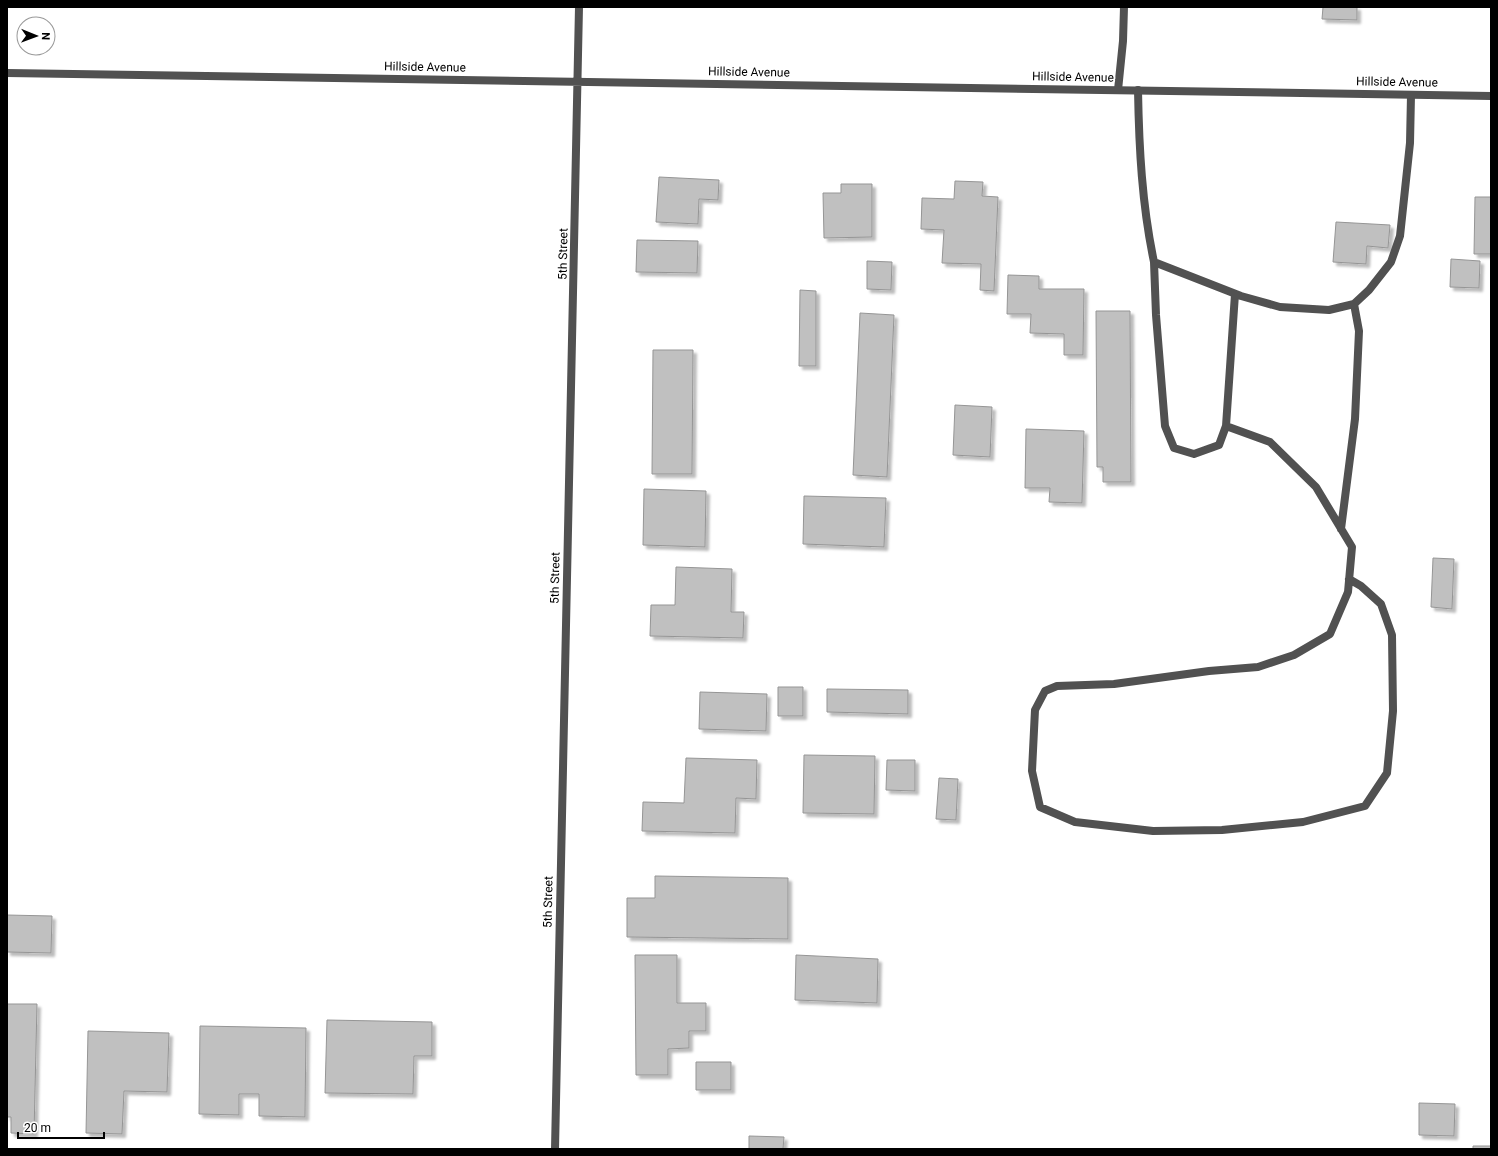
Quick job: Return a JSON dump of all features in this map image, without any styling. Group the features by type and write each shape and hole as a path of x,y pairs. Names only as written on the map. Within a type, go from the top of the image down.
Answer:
{"street":[{"name":"5th Street","path":"555,1149 579,7"},
{"path":"1118,90 1123,41 1124,7"},
{"name":"Hillside Avenue","path":"7,74 578,81 1491,96"},
{"path":"1138,90 1142,188 1148,235 1154,262 1156,314 1165,426 1174,448 1194,454 1219,445 1226,426 1235,294"},
{"path":"1154,262 1235,294 1280,307 1329,310 1354,304 1369,290 1391,262 1400,236 1410,143 1411,95"},
{"path":"1341,529 1355,419 1358,331 1354,304"},
{"path":"1226,426 1270,442 1316,488 1352,547 1349,579 1348,592 1330,634 1294,655 1258,667 1209,670 1114,684 1057,686 1045,691 1035,710 1032,771 1040,807 1075,822 1153,831 1222,830 1303,822 1365,806 1387,773 1392,711 1392,635 1380,604 1361,586 1349,579"}],"building":[{"path":"1323,7 1357,7 1357,20 1322,19"},
{"path":"659,177 719,180 718,200 699,199 698,224 656,222"},
{"path":"955,181 983,182 982,196 998,197 994,291 980,290 981,264 942,263 944,230 921,229 922,198 954,199"},
{"path":"841,184 872,184 872,237 824,238 823,193 841,193"},
{"path":"1475,197 1491,197 1491,254 1474,254"},
{"path":"1336,222 1390,225 1388,248 1367,246 1366,264 1333,262"},
{"path":"637,240 698,241 697,273 636,272"},
{"path":"1451,259 1480,261 1479,288 1450,287"},
{"path":"867,261 892,262 891,290 867,289"},
{"path":"1008,275 1039,276 1039,289 1084,289 1083,355 1064,355 1064,334 1030,333 1031,314 1007,314"},
{"path":"800,290 816,291 816,366 799,366"},
{"path":"1096,311 1130,311 1131,482 1103,482 1103,467 1097,467"},
{"path":"860,313 894,315 887,477 853,475"},
{"path":"653,350 693,350 692,474 652,474"},
{"path":"955,405 992,407 990,457 953,455"},
{"path":"1026,429 1084,431 1082,503 1049,502 1050,488 1025,488"},
{"path":"644,489 706,491 705,547 643,545"},
{"path":"804,496 886,498 884,547 803,544"},
{"path":"1433,558 1454,559 1452,609 1431,607"},
{"path":"676,567 732,569 731,612 744,612 743,638 650,636 651,605 675,605"},
{"path":"778,687 803,687 803,716 778,716"},
{"path":"827,689 908,690 908,714 827,712"},
{"path":"700,692 767,694 766,731 699,729"},
{"path":"804,755 875,756 874,814 803,813"},
{"path":"686,758 757,760 756,799 736,798 735,833 642,831 643,802 684,803"},
{"path":"887,760 915,760 915,791 886,790"},
{"path":"939,778 958,779 956,820 936,819"},
{"path":"655,876 788,878 788,939 627,937 627,898 655,898"},
{"path":"7,915 52,916 51,953 7,952"},
{"path":"635,955 677,955 677,1003 706,1003 706,1031 689,1031 689,1048 668,1049 668,1075 636,1075"},
{"path":"796,955 878,959 877,1003 795,1000"},
{"path":"7,1004 37,1004 34,1134 11,1133 11,1117 7,1117"},
{"path":"327,1020 432,1022 432,1056 414,1056 413,1094 325,1093"},
{"path":"200,1026 306,1028 305,1117 259,1116 259,1094 239,1094 239,1115 199,1114"},
{"path":"88,1031 169,1033 167,1092 124,1091 122,1134 86,1133"},
{"path":"696,1062 731,1062 731,1090 696,1090"},
{"path":"1419,1103 1455,1104 1454,1136 1419,1135"},
{"path":"749,1136 784,1137 783,1149 749,1149"},
{"path":"1473,1146 1491,1146 1491,1149 1473,1149"}]}
